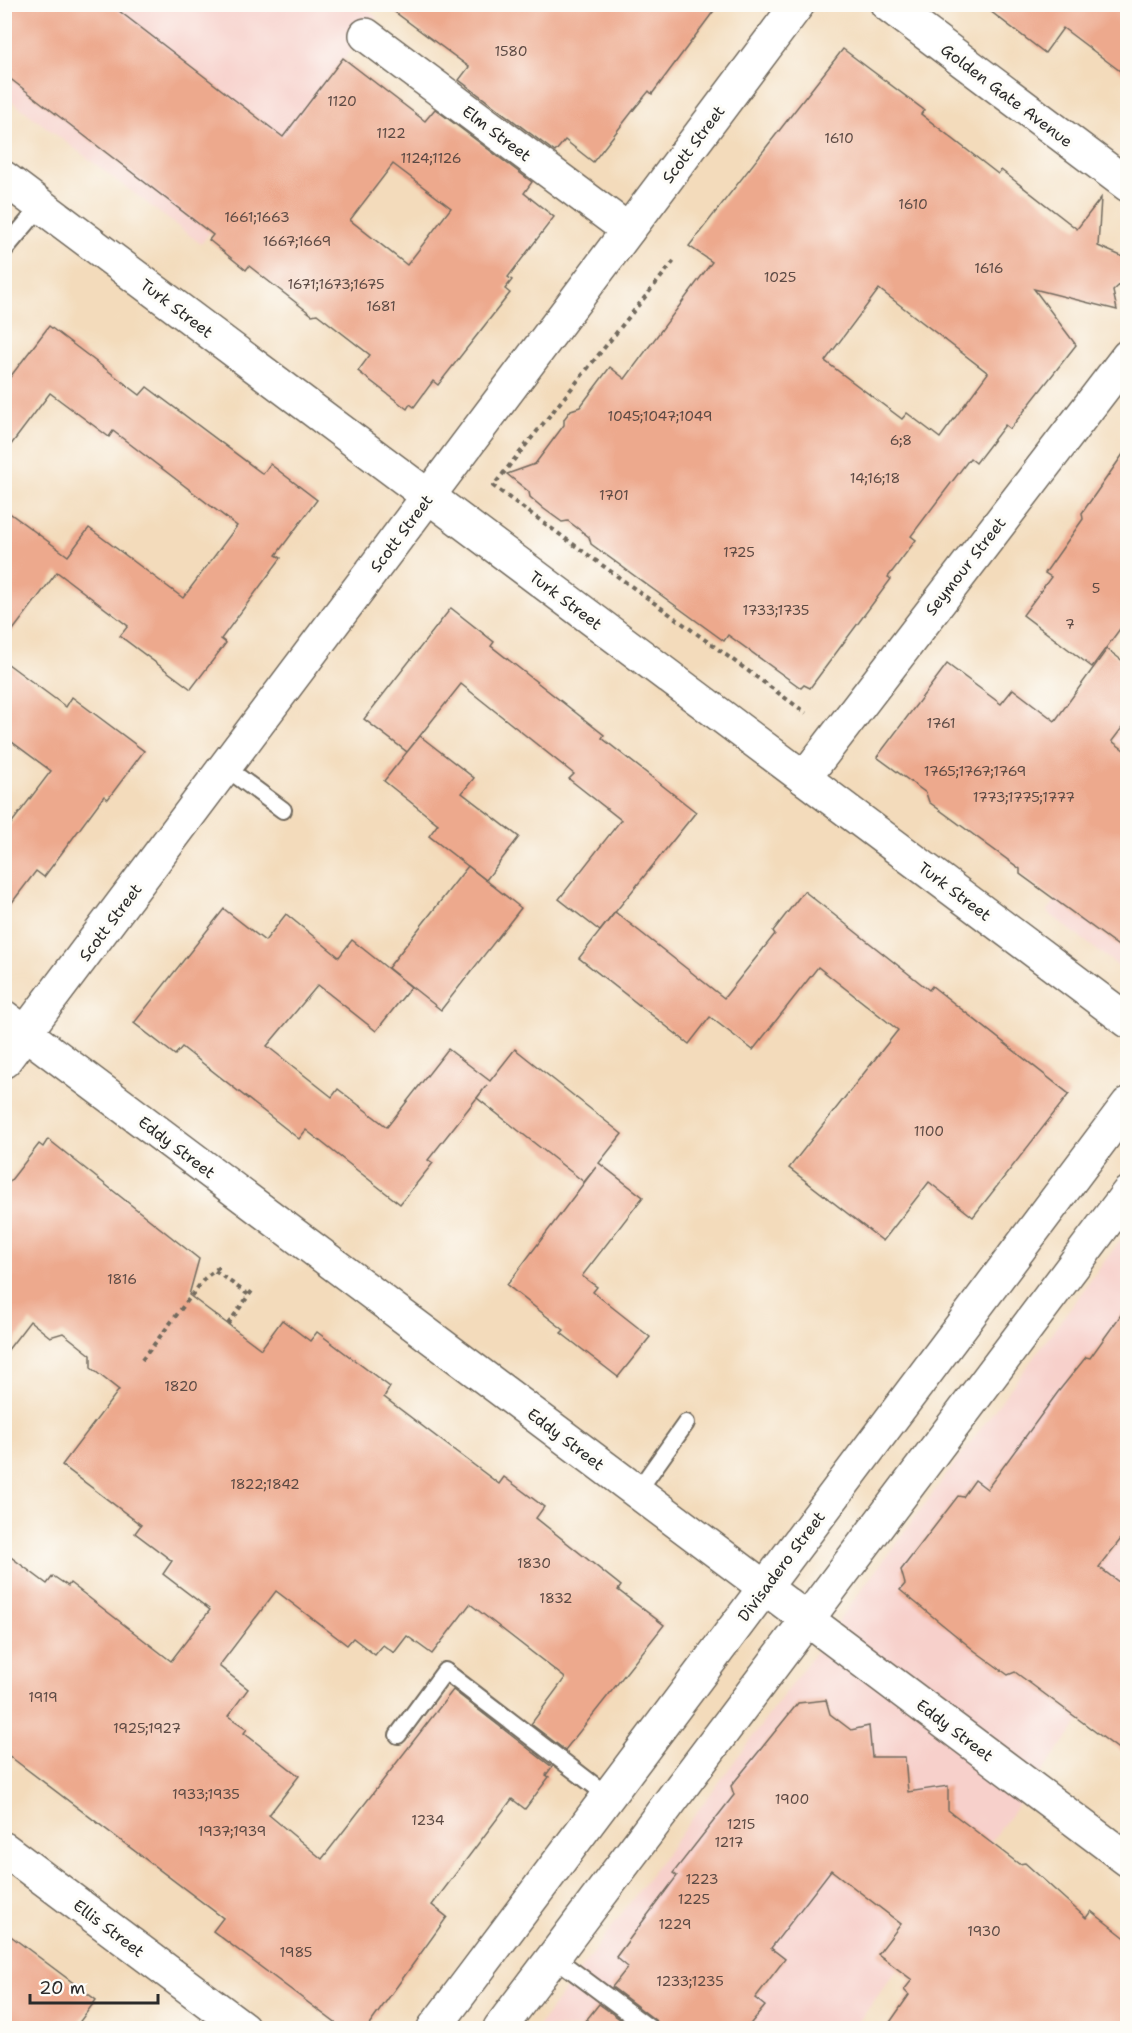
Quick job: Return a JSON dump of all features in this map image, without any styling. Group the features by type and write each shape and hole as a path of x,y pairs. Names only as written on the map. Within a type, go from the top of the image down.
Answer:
{"main road":[{"name":"Scott Street","path":"4,1061 15,1025 225,767 798,4"},
{"name":"Golden Gate Avenue","path":"887,4 1128,185"},
{"name":"Elm Street","path":"366,35 628,230"},
{"name":"Turk Street","path":"4,178 1128,1021"},
{"name":"Seymour Street","path":"804,778 1128,356"},
{"name":"Eddy Street","path":"15,1025 1128,1860"},
{"name":"Divisadero Street","path":"434,2028 1128,1104"},
{"path":"500,2028 1128,1193"},
{"name":"Ellis Street","path":"4,1849 243,2028"}],"lane":[{"path":"4,250 41,206"},
{"path":"225,767 283,810"},
{"path":"637,1491 686,1422"},
{"path":"398,1735 445,1671 608,1796"},
{"path":"554,1957 649,2028"}],"path":[{"path":"674,261 494,486 795,704"},
{"path":"142,1360 205,1278 219,1267"},
{"path":"215,1271 250,1293 228,1324"}],"shaded area":[{"path":"373,4 369,11 377,17 201,244 5,96 4,5"},
{"path":"1127,720 1127,752 1113,740"},
{"path":"1127,805 1127,973 1047,912"},
{"path":"1127,1231 1127,1657 854,2028 537,2028"}],"building":[{"path":"4,4 110,4 283,137 343,58 425,121 435,109 532,182 524,193 554,217 508,277 512,280 505,289 510,293 438,385 433,381 414,407 410,404 407,409 358,371 370,355 317,314 312,315 249,266 246,270 209,240 213,235 4,74","holes":["393,164 451,208 407,265 350,220"]},
{"path":"384,4 719,4 652,94 649,91 593,162 565,140 555,152 459,80 469,67"},
{"path":"981,4 1128,4 1128,77 1063,28 1045,53"},
{"path":"843,49 924,110 921,114 998,174 1001,170 1077,229 1101,198 1098,246 1128,259 1128,277 1113,291 1117,310 1034,289 1076,345 1010,429 1005,425 976,463 970,458 911,536 916,540 888,577 891,579 810,688 804,685 801,688 728,635 724,641 591,544 589,537 568,521 562,522 544,509 530,497 529,492 507,474 535,464 564,425 564,419 571,410 580,407 610,367 625,379 712,262 689,246","holes":["879,289 988,373 940,438 907,413 902,419 825,361"]},
{"path":"49,326 140,395 147,387 263,474 270,464 317,500 276,555 281,558 221,639 226,643 191,689 120,636 128,626 57,572 4,642 4,509 68,556 89,528 183,598 237,526 113,431 109,437 50,393 4,454 4,385"},
{"path":"1128,447 1128,618 1092,667 1023,615 1051,577 1045,573 1083,519 1082,513"},
{"path":"451,608 494,642 491,646 604,735 602,738 696,812 600,931 559,899 621,820 569,779 574,774 461,684 407,752 364,719"},
{"path":"1107,649 1128,665 1128,720 1112,741 1128,753 1128,953 1020,874 1020,869 929,802 926,793 877,757 947,664 1001,704 1013,689 1055,721"},
{"path":"4,661 66,707 72,697 144,751 108,799 104,796 44,877 36,871 4,913 4,833 51,771 4,736"},
{"path":"420,736 474,778 462,793 519,837 486,880 429,836 438,824 384,781"},
{"path":"468,866 521,908 441,1010 388,968"},
{"path":"804,891 929,990 932,986 1069,1094 973,1217 929,1182 883,1241 789,1168 898,1030 818,967 753,1050 710,1017 689,1044 579,958 615,912 724,998 775,934 773,931"},
{"path":"224,909 265,941 286,914 339,957 352,940 411,987 376,1031 318,985 267,1046 332,1097 338,1089 387,1127 448,1049 490,1081 515,1049 622,1134 599,1163 643,1197 582,1276 597,1287 593,1292 650,1337 618,1377 561,1333 564,1330 507,1285 596,1167 584,1182 477,1098 487,1085 428,1160 433,1163 400,1204 306,1130 299,1139 182,1047 175,1055 134,1023"},
{"path":"48,1139 199,1259 189,1295 261,1349 282,1320 310,1341 317,1332 390,1387 384,1397 499,1484 504,1477 544,1507 536,1518 621,1586 618,1590 664,1625 565,1750 531,1724 565,1678 470,1604 432,1654 407,1636 394,1653 383,1645 375,1655 353,1638 347,1645 276,1591 219,1666 248,1689 228,1716 247,1729 244,1733 299,1776 269,1815 322,1859 453,1690 552,1767 546,1775 549,1777 525,1809 512,1799 432,1905 447,1917 367,2028 342,2028 213,1931 223,1918 4,1752 4,1552 47,1584 53,1576 68,1586 70,1583 171,1661 210,1610 163,1574 172,1561 135,1533 141,1525 62,1465 119,1390 91,1368 91,1355 63,1333 50,1337 30,1321 4,1355 4,1189 39,1144 43,1147"},
{"path":"1128,1305 1128,1530 1099,1567 1128,1589 1128,1756 1015,1672 1008,1675 975,1651 900,1590 905,1584 901,1570 958,1496 963,1497 975,1480 987,1489 1058,1392 1086,1357 1090,1358"},
{"path":"826,1700 830,1714 851,1730 869,1726 872,1757 905,1757 908,1792 948,1786 948,1810 1019,1864 1025,1863 1086,1918 1091,1911 1128,1940 1128,2028 886,2028 909,1995 904,1990 912,1980 878,1954 901,1924 831,1870 771,1948 785,1959 755,1998 765,2006 747,2028 659,2028 655,2020 612,1987 628,1967 616,1957 677,1876 673,1873 734,1795 731,1786 798,1703"},
{"path":"4,1931 96,2000 75,2028 4,2028"},
{"path":"599,2004 632,2028 580,2028"}]}
